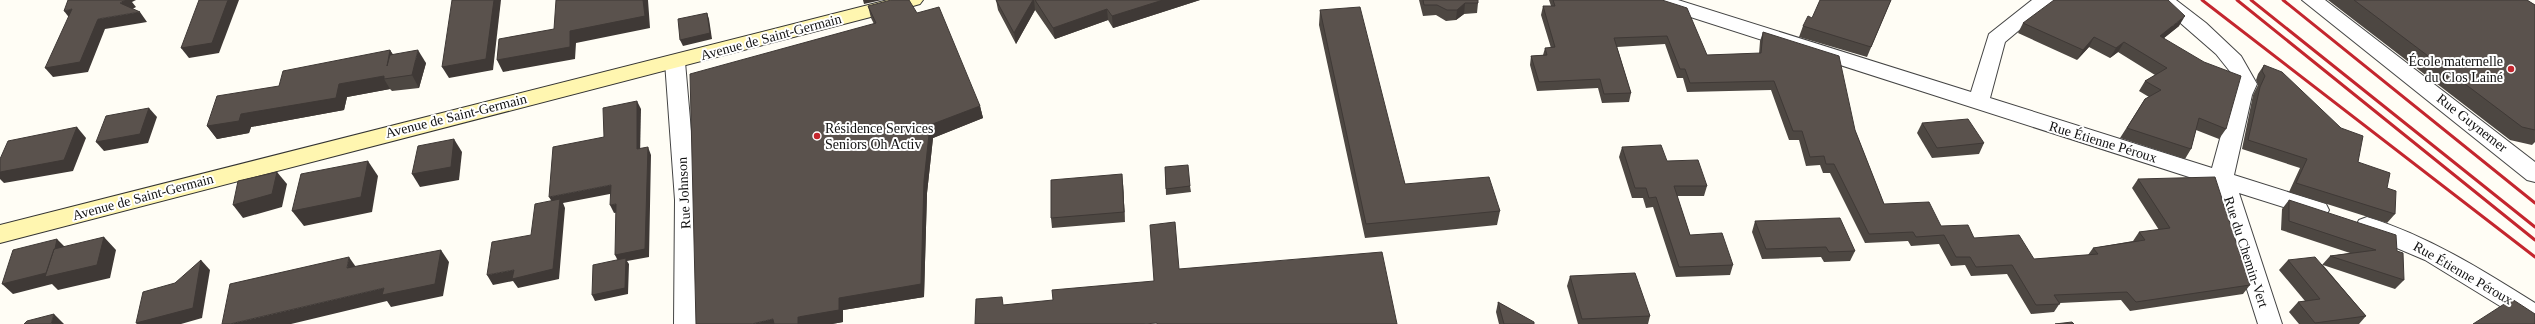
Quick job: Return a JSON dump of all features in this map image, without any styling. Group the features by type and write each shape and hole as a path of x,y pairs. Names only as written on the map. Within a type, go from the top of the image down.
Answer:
{"main road":[{"name":"Avenue de Saint-Germain","path":"0,234 913,0"}],"street":[{"name":"Rue Étienne Péroux","path":"1657,0 1978,103 2223,179 2391,234 2440,256 2535,315"},
{"path":"1978,103 1996,39 2045,0"},
{"path":"2164,0 2217,44 2244,72 2247,84 2242,95 2223,168 2223,179"},
{"name":"Rue Guynemer","path":"2312,0 2535,174"},
{"name":"Rue Johnson","path":"675,62 686,200 686,324"},
{"name":"Rue du Chemin-Vert","path":"2223,179 2270,324"}],"building":[{"path":"68,0 125,0 120,3 140,12 98,19 80,62 45,68 72,9 64,11"},
{"path":"199,0 228,0 212,43 181,48"},
{"path":"452,0 494,0 486,59 442,67"},
{"path":"556,0 643,0 645,16 570,31 570,47 497,60 499,39 554,29"},
{"path":"891,0 909,0 917,13 939,7 980,106 930,125 924,181 921,284 839,298 839,310 798,317 798,324 774,324 773,319 752,324 696,324 690,74 876,23 868,6"},
{"path":"996,0 1033,0 1014,33"},
{"path":"1035,0 1163,0 1112,16 1107,9 1053,28"},
{"path":"1423,0 1478,0 1478,3 1465,3 1457,10 1447,10 1437,5 1424,5"},
{"path":"1553,0 1662,0 1687,8 1707,55 1761,53 1763,32 1839,56 1855,130 1884,204 1929,202 1941,226 1968,225 1974,238 2019,235 2034,259 2098,254 2093,248 2145,240 2139,232 2170,228 2138,179 2215,177 2250,285 2136,302 2127,292 2054,295 2060,304 2036,305 2012,265 1976,267 1970,257 1956,257 1944,235 1916,237 1913,232 1869,234 1834,164 1826,164 1824,156 1810,157 1802,131 1793,131 1774,81 1690,83 1685,69 1680,69 1667,36 1614,38 1631,93 1604,94 1600,79 1539,82 1531,56 1547,55 1545,48 1555,47 1543,6 1555,6"},
{"path":"1820,0 1891,0 1871,47 1803,26 1808,16 1812,18"},
{"path":"2054,0 2168,0 2185,16 2160,36 2204,62 2241,76 2226,129 2199,118 2191,149 2127,128 2145,99 2161,90 2145,81 2167,68 2124,42 2116,48 2094,37 2083,50 2023,23"},
{"name":"École maternelle du Clos Lainé","path":"2354,0 2527,0 2535,5 2535,130 2522,127"},
{"path":"1360,7 1405,184 1489,177 1500,211 1366,224 1320,10"},
{"path":"707,13 710,33 680,40 678,19"},
{"path":"390,50 387,66 390,55 418,50 412,75 384,79 384,76 339,84 336,98 241,114 239,121 207,126 217,96 279,86 283,71"},
{"path":"2264,65 2282,72 2341,128 2363,136 2358,162 2390,173 2387,188 2396,191 2395,214 2296,183 2307,159 2248,140 2260,87 2265,76 2262,71"},
{"path":"637,101 637,149 648,147 645,249 615,255 616,204 610,205 611,185 549,197 553,147 604,137 603,108"},
{"path":"149,108 140,134 96,142 106,116"},
{"path":"1968,119 1984,143 1937,148 1922,123"},
{"path":"77,127 64,160 0,172 0,159 8,141"},
{"path":"454,139 451,167 412,174 418,146"},
{"path":"1661,145 1667,161 1698,160 1707,186 1674,186 1690,235 1722,233 1733,265 1679,267 1656,197 1649,198 1646,188 1635,188 1622,147"},
{"path":"368,161 361,197 292,211 301,174"},
{"path":"1188,165 1190,186 1166,189 1165,167"},
{"path":"277,172 272,194 233,205 238,181"},
{"path":"1122,174 1124,212 1051,218 1051,180"},
{"path":"560,199 553,269 512,279 514,270 487,275 492,242 531,235 535,204"},
{"path":"2289,200 2396,235 2397,251 2403,253 2404,280 2330,256 2376,250 2289,221"},
{"path":"1840,218 1855,251 1829,252 1826,247 1766,249 1755,221"},
{"path":"1175,222 1179,269 1382,252 1397,324 975,324 976,299 1002,297 1003,305 1053,300 1052,290 1154,281 1150,225"},
{"path":"104,237 97,265 45,277 54,249"},
{"path":"57,239 46,273 2,284 13,250"},
{"path":"441,250 435,284 382,295 384,288 230,324 222,324 230,284 349,257 347,268"},
{"path":"2315,257 2366,316 2315,323 2298,302 2320,299 2288,260"},
{"path":"626,258 625,288 592,295 593,265"},
{"path":"201,260 193,308 136,323 143,292 175,283"},
{"path":"1635,273 1650,316 1582,319 1570,276"},
{"path":"2512,299 2535,314 2535,324 2473,324"},
{"path":"1498,302 1534,322 1534,324 1504,324"},
{"path":"54,314 51,324 24,324 27,321"},
{"path":"2072,322 2074,324 2055,324"}],"railway":[{"path":"2202,0 2535,257"},
{"path":"2237,0 2535,240"},
{"path":"2251,0 2535,227"},
{"path":"2283,0 2535,203"}],"place":[{"name":"École maternelle du Clos Lainé","path":"2511,69"},
{"name":"Résidence Services Seniors Oh Activ","path":"817,136"}]}
